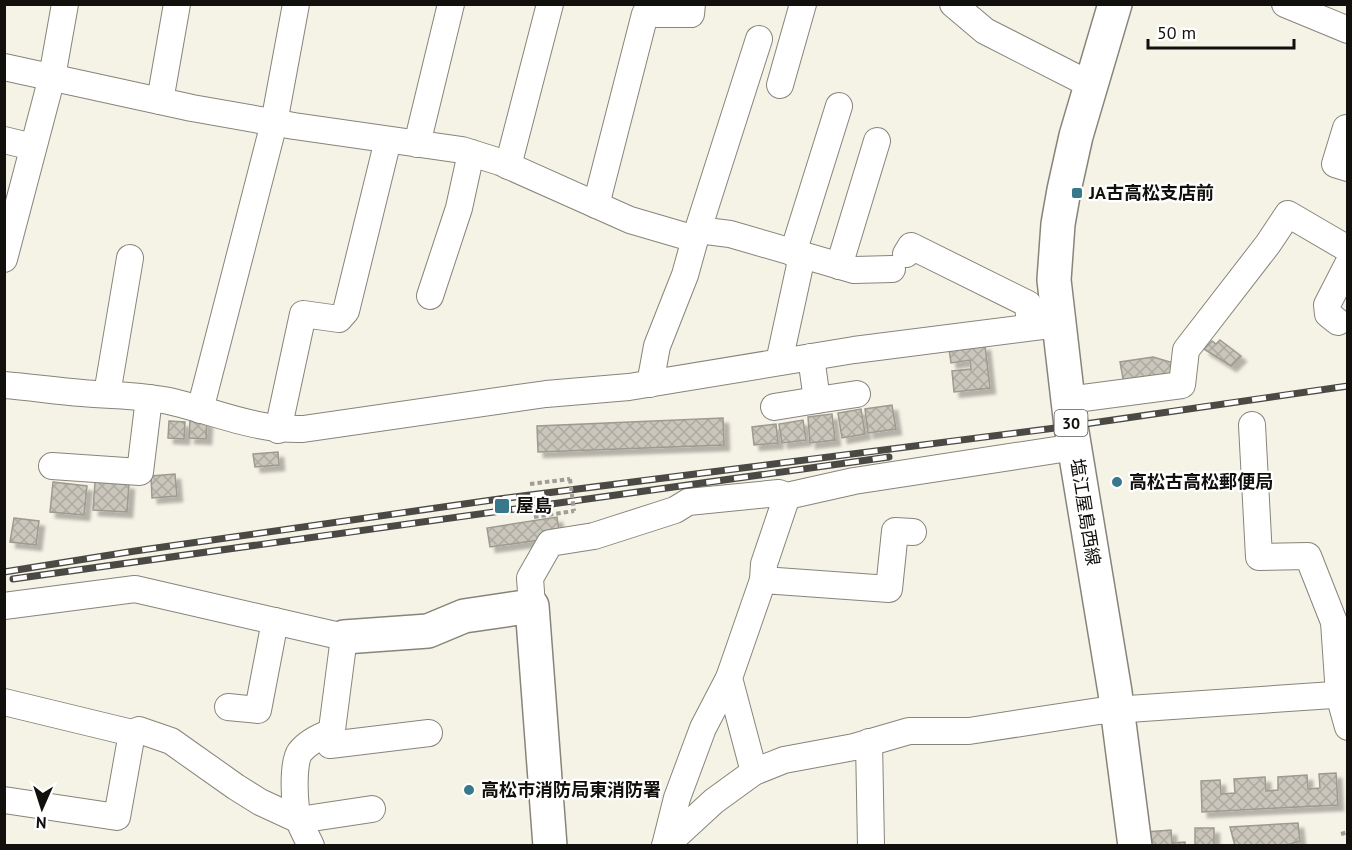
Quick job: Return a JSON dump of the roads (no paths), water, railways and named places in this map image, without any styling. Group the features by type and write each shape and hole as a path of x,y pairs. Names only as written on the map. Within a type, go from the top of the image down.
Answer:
{"main road":[{"name":"塩江屋島西線","path":"1115,4 1076,136 1058,224 1054,280 1044,325 1068,400 1117,710 1135,846"},
{"path":"344,637 428,632 464,616 532,606 550,846"}],"street":[{"path":"4,259 52,77 65,4"},
{"path":"160,101 177,4"},
{"path":"201,410 274,123 296,4"},
{"path":"417,144 451,4"},
{"path":"508,166 550,4"},
{"path":"596,205 645,14 691,14 692,4"},
{"path":"780,85 803,4"},
{"path":"953,4 985,31 1091,85"},
{"path":"1285,4 1313,10 1347,30"},
{"path":"650,384 657,346 685,275 759,39"},
{"path":"4,67 274,123 471,153 508,166 630,220 696,234 730,234 854,270 899,261 911,246 1028,304 1044,325 811,357 650,384 546,394 303,429 278,430 257,426 173,402 148,398 4,385"},
{"path":"779,362 798,254 839,106"},
{"path":"1346,128 1335,164 1347,168"},
{"path":"4,140 33,147"},
{"path":"278,430 303,314 339,319 346,310 388,140"},
{"path":"839,266 877,141"},
{"path":"430,296 459,208 471,153"},
{"path":"1068,400 1182,385 1186,350 1268,244 1288,214 1347,249"},
{"path":"107,394 130,258"},
{"path":"1338,321 1328,314 1327,305 1347,264"},
{"path":"811,357 817,400"},
{"path":"774,407 857,394"},
{"path":"52,466 140,472 148,398"},
{"path":"1252,425 1259,557 1308,556 1334,622 1347,727"},
{"path":"532,606 530,578 550,543 594,536 675,510 688,502 779,493 787,496 854,482 1075,447"},
{"path":"665,846 677,798 703,728 729,678 763,580 764,564 787,496"},
{"path":"763,580 888,589 895,531 913,532"},
{"path":"4,606 135,589 344,637 330,745 429,733"},
{"path":"228,707 258,711 275,621"},
{"path":"729,678 754,772"},
{"path":"665,846 714,801 754,772 784,760 909,731 969,731 1117,710 1343,694"},
{"path":"4,702 132,733 140,730 171,741 260,802 299,820 372,809"},
{"path":"311,846 299,820 295,772 297,760 300,752 319,737 332,732"},
{"path":"4,800 117,817 132,733"},
{"path":"869,742 871,846"}],"railway":[{"path":"4,572 499,499 1071,426 1348,386"},
{"path":"13,579 889,457"}],"place":[{"name":"JA古高松支店前","path":"1077,193"},
{"name":"高松古高松郵便局","path":"1117,482"},
{"name":"屋島","path":"502,506"},
{"name":"高松市消防局東消防署","path":"469,790"}]}
